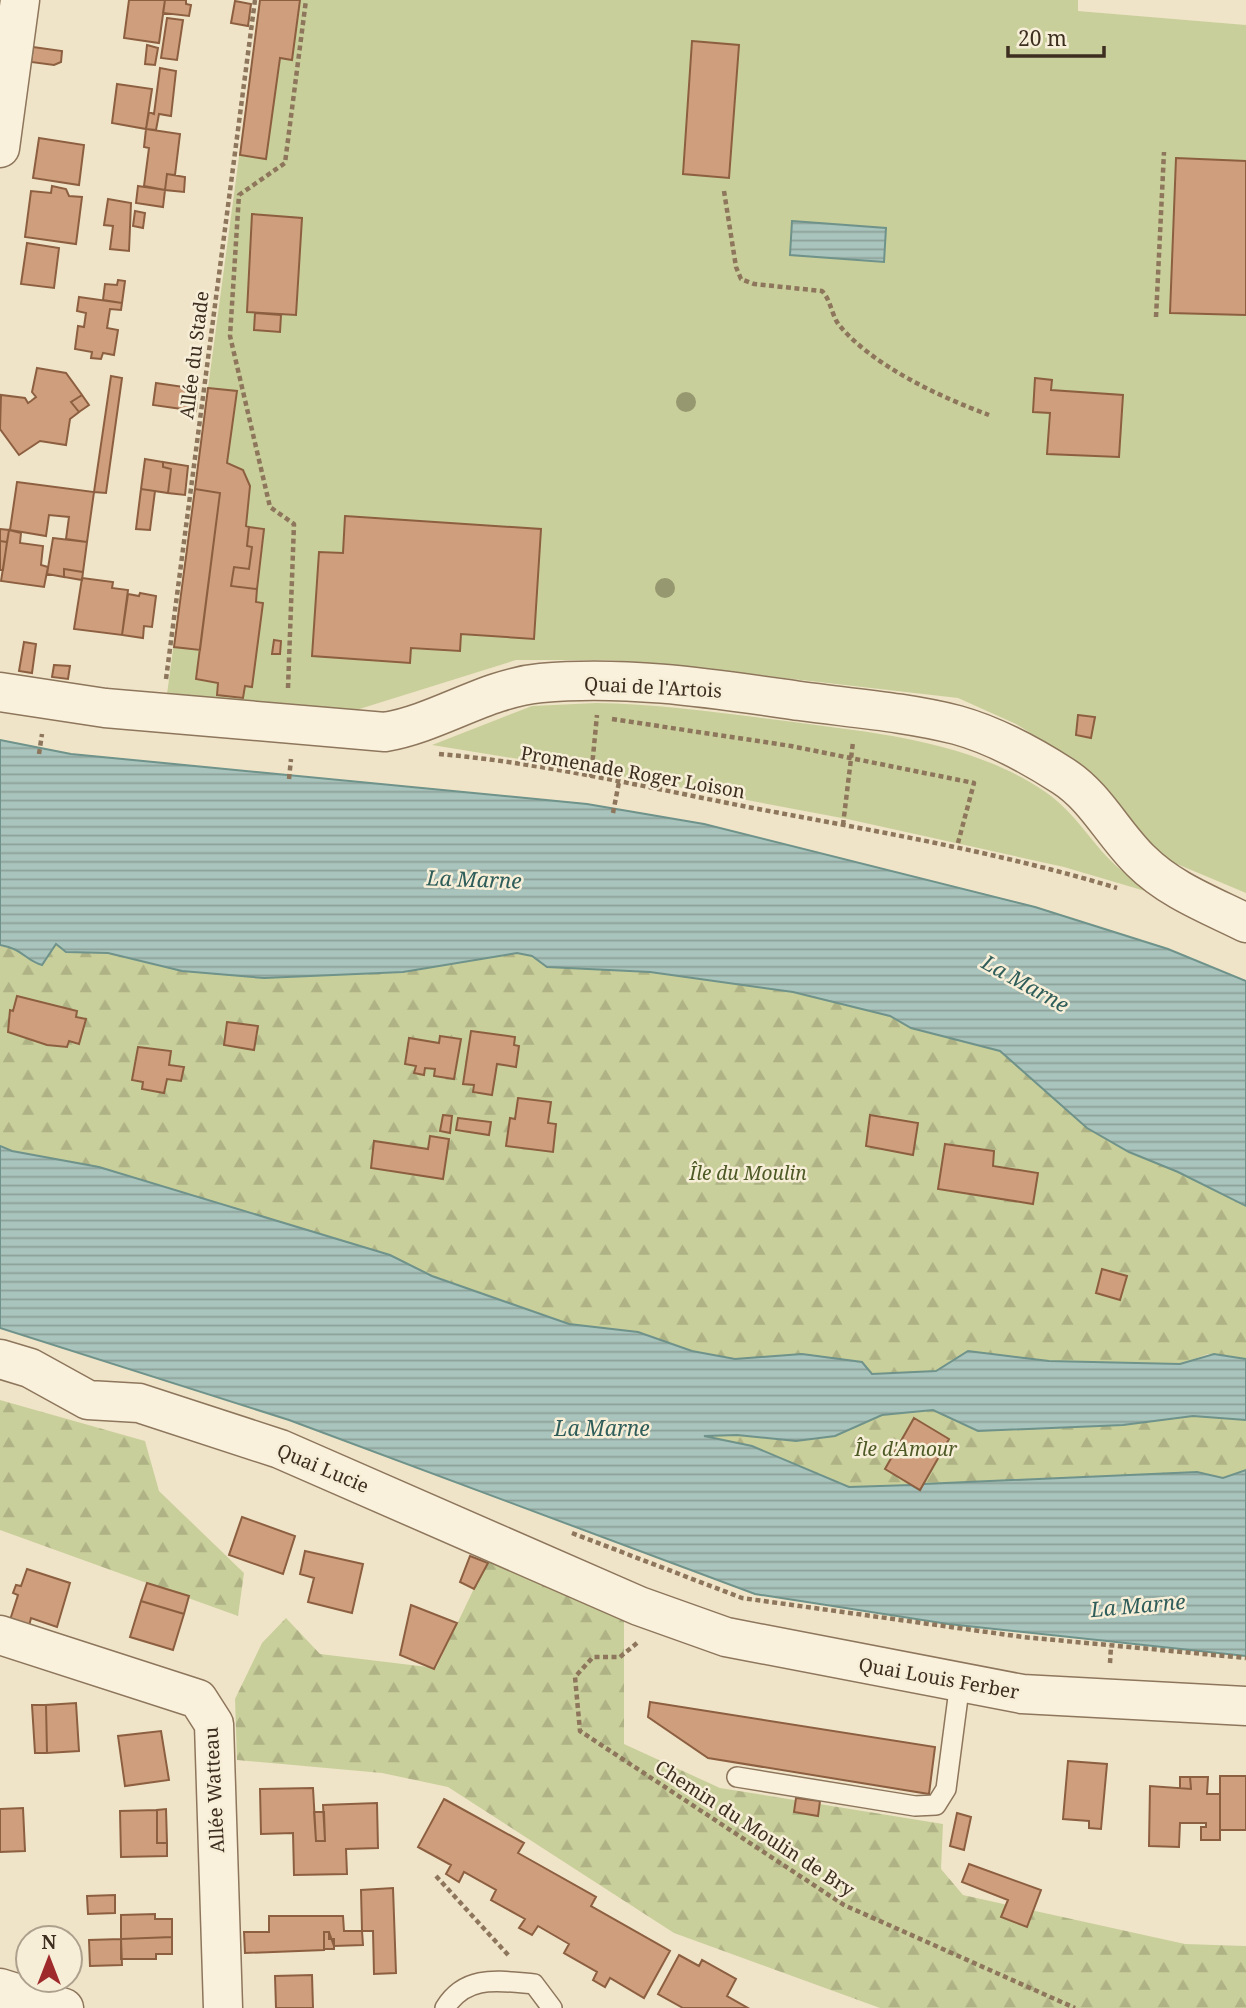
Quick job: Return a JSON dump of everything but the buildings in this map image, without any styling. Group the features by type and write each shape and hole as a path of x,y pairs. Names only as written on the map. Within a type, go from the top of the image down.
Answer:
{"street":[{"path":"0,148 20,0"},
{"name":"Quai de l'Artois","path":"0,692 285,726 385,732 406,729 505,691 539,683 595,681 690,686 919,718 960,726 1013,748 1064,776 1089,798 1140,860 1156,875 1246,923"},
{"name":"Quai Lucie","path":"0,1359 30,1368 88,1400 139,1403 280,1449 636,1625"},
{"name":"Quai Louis Ferber","path":"636,1625 726,1637 937,1685 1022,1694 1246,1706"},
{"name":"Allée Watteau","path":"0,1636 198,1699 214,1724 223,2008"},
{"path":"0,1988 64,2008"}],"lane":[{"path":"737,1777 915,1806 936,1805 946,1789 937,1685"},
{"path":"445,2008 454,1994 486,1980 534,1984 552,2008"}],"path":[{"name":"Allée du Stade","path":"161,713 255,0"},
{"path":"285,726 294,524 270,507 230,336 239,195 285,163 306,0"},
{"path":"1156,317 1164,152"},
{"path":"724,191 736,267 741,279 754,284 822,291 838,324 864,347 926,388 989,415"},
{"path":"591,777 597,716 850,758 974,783 958,844"},
{"path":"40,754 43,730"},
{"path":"843,825 846,776 853,743"},
{"name":"Promenade Roger Loison","path":"435,754 591,777 843,825 1048,867 1124,890"},
{"path":"289,779 290,765"},
{"path":"614,813 619,782"},
{"path":"572,1533 742,1598 894,1620 1111,1646 1246,1658"},
{"name":"Chemin du Moulin de Bry","path":"636,1625 620,1657 593,1657 575,1677 580,1731 844,1905 1075,2008"},
{"path":"1109,1672 1111,1646"},
{"path":"436,1876 534,1984"}],"green space":[{"path":"260,0 1078,0 1078,11 1246,25 1246,893 1165,859 1083,766 1016,724 958,698 609,660 516,660 353,711 266,709 167,694"},
{"path":"596,703 691,709 853,730 920,741 984,760 1044,791 1066,809 1101,851 1121,870 1172,899 1064,867 847,819 604,773 432,745 532,706"},
{"name":"Île du Moulin","path":"55,943 66,952 108,953 182,971 264,978 403,972 517,953 532,956 547,967 650,972 793,992 890,1016 911,1028 1000,1051 1087,1128 1129,1152 1178,1172 1246,1206 1246,1359 1208,1354 1180,1364 1049,1361 968,1351 936,1371 872,1374 862,1362 802,1354 735,1359 692,1351 638,1332 569,1324 432,1276 390,1255 99,1167 12,1151 0,1146 0,946 16,948 37,964 46,961"},
{"path":"0,1400 145,1441 159,1491 244,1573 238,1616 0,1530"},
{"name":"Île d'Amour","path":"933,1410 978,1431 1123,1425 1193,1416 1246,1420 1246,1470 1223,1478 1197,1472 924,1484 920,1490 911,1485 849,1487 752,1446 703,1436 737,1435 796,1441 836,1436 882,1415"},
{"path":"489,1557 624,1617 624,1744 720,1788 943,1824 941,1869 963,1895 1185,1944 1246,1946 1246,2008 880,2008 674,1933 448,1787 382,1773 237,1760 235,1699 262,1643 286,1618 320,1654 436,1668"}],"water":[{"path":"792,221 886,228 884,262 790,255"},
{"name":"La Marne","path":"0,740 71,754 587,804 704,824 1035,907 1168,949 1246,981 1246,1206 1178,1172 1129,1152 1087,1128 1000,1051 911,1028 890,1016 793,992 650,972 547,967 532,956 517,953 403,972 264,978 182,971 108,953 66,952 56,944 42,965 36,963 14,949 0,945"},
{"name":"La Marne","path":"0,1146 12,1151 99,1167 390,1255 432,1276 569,1324 638,1332 692,1351 735,1359 802,1354 862,1362 872,1374 936,1371 968,1351 1049,1361 1180,1364 1214,1354 1246,1359 1246,1420 1193,1416 1123,1425 978,1431 933,1410 882,1415 835,1436 796,1441 737,1435 704,1436 752,1446 849,1487 911,1485 920,1490 923,1484 1197,1472 1223,1478 1246,1470 1246,1656 948,1624 755,1594 289,1420 0,1328"}]}
